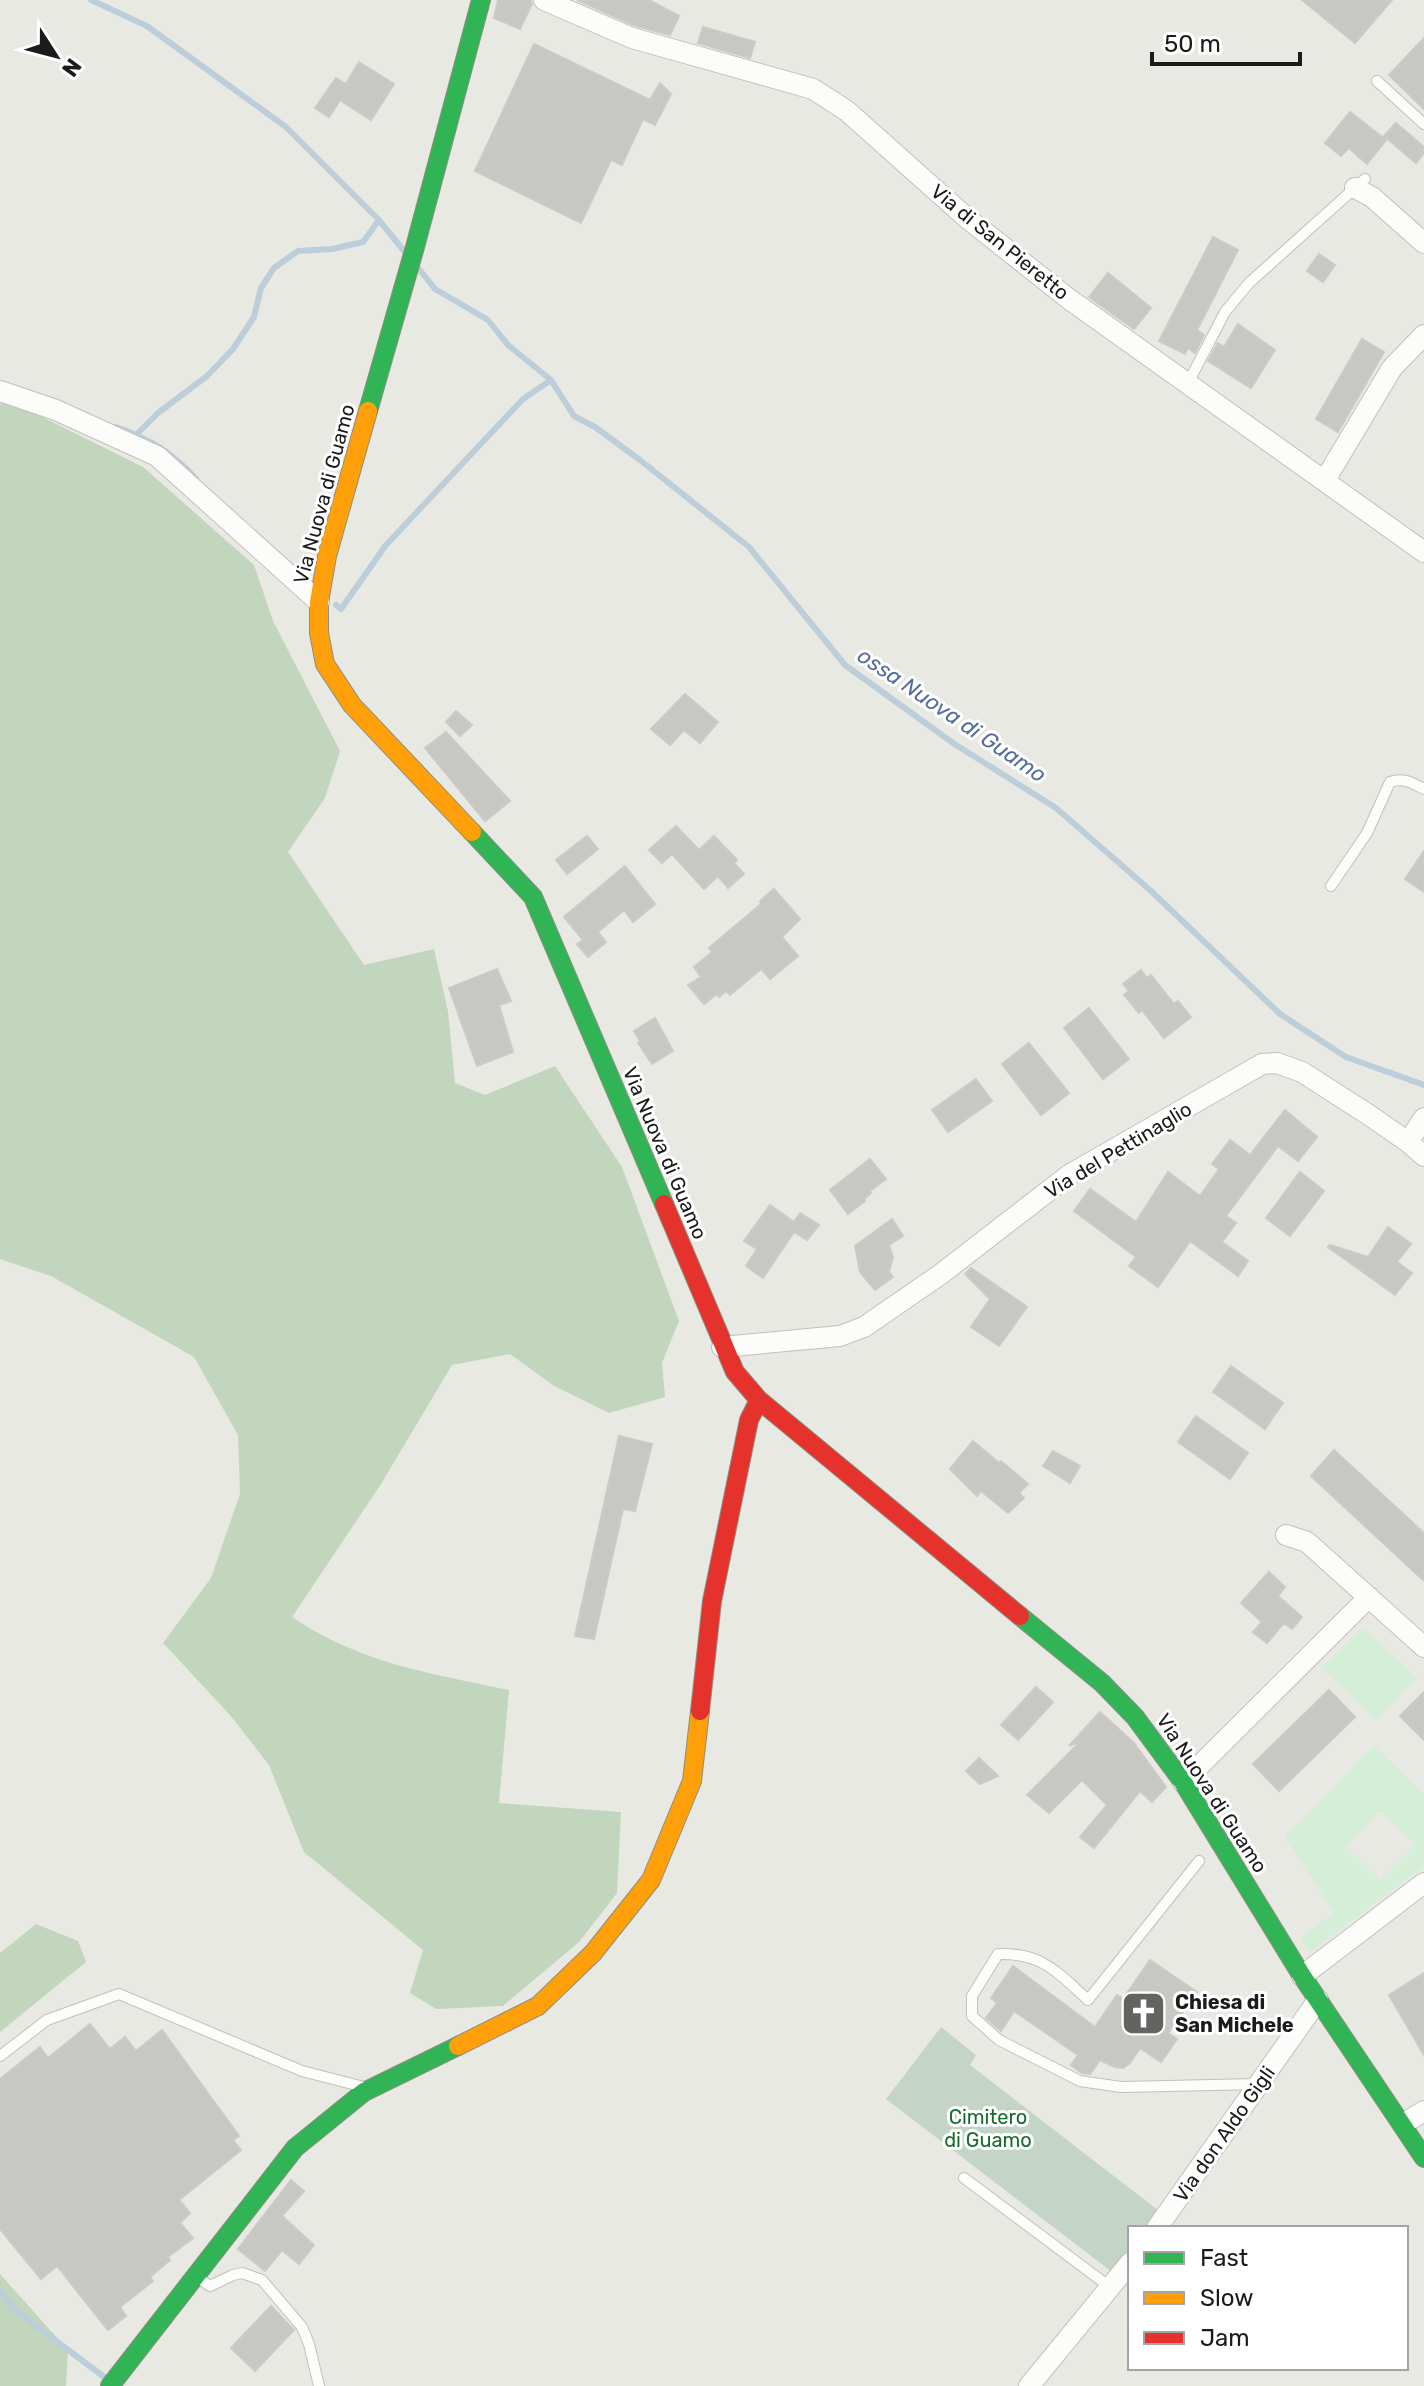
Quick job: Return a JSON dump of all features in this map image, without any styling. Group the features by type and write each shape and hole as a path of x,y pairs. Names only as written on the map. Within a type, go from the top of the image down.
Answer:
{"street":[{"name":"Via Nuova di Guamo","path":"481,0 327,556 319,602 319,633 325,664 352,705 533,897 735,1372 759,1400 1102,1683 1135,1717 1183,1782 1302,1976 1424,2158"},
{"name":"Via di San Pieretto","path":"544,0 632,38 813,89 847,111 968,219 1069,299 1424,552"},
{"path":"1360,184 1424,243"},
{"path":"1325,480 1392,368 1424,335"},
{"path":"0,391 56,410 157,456 319,602"},
{"name":"Via del Pettinaglio","path":"722,1347 840,1336 864,1327 941,1274 1069,1175 1262,1064 1277,1063 1302,1072 1408,1142 1424,1156"},
{"path":"1408,1142 1424,1118"},
{"path":"110,2386 295,2148 364,2092 538,2006 593,1953 651,1880 692,1781 712,1601 749,1420 759,1400"},
{"path":"1286,1535 1307,1542 1424,1647"},
{"path":"1183,1782 1369,1597"},
{"path":"1302,1976 1424,1883"},
{"name":"Via don Aldo Gigli","path":"1158,2226 1318,2000"},
{"path":"1403,2124 1424,2111"},
{"path":"1029,2386 1128,2265"}],"lane":[{"path":"1377,81 1424,124"},
{"path":"1188,383 1225,312 1249,283 1360,184"},
{"path":"1331,886 1367,833 1390,782 1406,780 1424,789"},
{"path":"1199,1861 1088,2000 1044,1962 1017,1953 998,1954 972,1996 972,2016 999,2040 1080,2081 1121,2087 1260,2084"},
{"path":"0,2056 47,2020 119,1994 302,2071 371,2089"},
{"path":"964,2178 1110,2287"},
{"path":"195,2276 210,2286 242,2273 262,2280 302,2327 319,2386"}],"green space":[{"path":"4,398 143,467 254,565 273,621 340,751 325,798 288,852 364,965 434,949 448,1011 455,1083 485,1095 555,1066 622,1167 679,1321 662,1363 665,1397 609,1413 554,1386 510,1354 452,1365 381,1484 292,1617 344,1646 370,1656 424,1672 509,1690 499,1803 621,1812 617,1893 579,1942 503,2006 436,2009 410,1993 423,1950 304,1852 269,1765 230,1715 163,1643 211,1578 240,1494 238,1435 194,1357 51,1276 0,1259 0,405"},
{"path":"1363,1627 1417,1678 1376,1720 1322,1668"},
{"path":"1374,1746 1424,1795 1424,1866 1310,1952 1301,1938 1334,1912 1285,1837","holes":["1381,1811 1415,1845 1380,1880 1346,1846"]},
{"path":"36,1924 78,1941 86,1962 0,2032 0,1953"},
{"name":"Cimitero di Guamo","path":"941,2027 976,2055 970,2065 1163,2214 1154,2226 1128,2226 1128,2260 1116,2275 886,2099"},
{"path":"0,2274 68,2350 66,2386 0,2386"}],"building":[{"path":"498,0 531,0 520,29 494,18"},
{"path":"577,0 649,0 679,16 670,35 636,26"},
{"path":"1302,0 1392,0 1355,43"},
{"path":"703,27 755,42 750,58 698,43"},
{"path":"1424,38 1424,109 1389,75"},
{"path":"534,44 650,100 660,83 671,94 655,125 643,119 622,165 611,160 581,223 475,171"},
{"path":"359,62 394,84 371,120 340,100 329,117 315,108 336,78 346,84"},
{"path":"1350,112 1386,140 1367,164 1349,148 1341,156 1325,143"},
{"path":"1396,123 1424,147 1424,153 1416,163 1384,136"},
{"path":"1213,237 1238,250 1197,330 1204,335 1195,353 1188,348 1185,354 1159,341"},
{"path":"1319,254 1335,265 1323,282 1307,271"},
{"path":"1108,273 1151,308 1134,329 1089,297"},
{"path":"1238,324 1275,350 1251,388 1208,361 1218,343 1224,347"},
{"path":"1362,339 1384,352 1338,432 1316,419"},
{"path":"685,694 718,722 700,743 684,730 670,745 651,729"},
{"path":"456,711 472,725 460,736 446,722"},
{"path":"446,732 510,801 485,821 425,748"},
{"path":"676,826 699,850 714,836 737,860 734,863 744,874 728,888 718,876 704,889 672,854 662,863 649,850"},
{"path":"587,836 598,849 567,874 556,860"},
{"path":"1424,851 1424,892 1405,879"},
{"path":"625,866 655,904 633,922 624,910 598,932 606,942 588,957 577,944 583,940 564,917"},
{"path":"774,889 800,919 782,937 798,956 770,979 761,969 730,995 726,991 719,997 717,994 704,1004 688,985 701,977 694,967 712,952 709,948"},
{"path":"497,969 511,1001 499,1005 513,1052 477,1066 449,988"},
{"path":"1141,970 1147,978 1151,975 1174,1004 1178,1001 1191,1017 1164,1038 1142,1010 1139,1013 1124,995 1129,991 1123,984"},
{"path":"1089,1008 1129,1059 1103,1079 1064,1028"},
{"path":"655,1018 673,1051 652,1064 634,1031"},
{"path":"1029,1043 1069,1093 1041,1115 1002,1064"},
{"path":"976,1079 992,1101 948,1132 932,1110"},
{"path":"1285,1110 1317,1137 1298,1161 1278,1146 1226,1216 1236,1223 1222,1242 1248,1261 1238,1276 1190,1241 1158,1287 1129,1266 1136,1257 1074,1211 1090,1189 1136,1222 1168,1172 1200,1196 1219,1169 1212,1164 1230,1140 1250,1155"},
{"path":"870,1159 886,1179 848,1214 830,1190"},
{"path":"1300,1172 1324,1191 1290,1236 1266,1218"},
{"path":"770,1205 794,1222 800,1213 819,1225 807,1240 794,1232 763,1278 746,1266 757,1249 744,1241"},
{"path":"892,1219 903,1236 889,1245 893,1257 889,1272 893,1277 875,1290 860,1272 855,1246"},
{"path":"1388,1227 1411,1244 1397,1262 1412,1273 1395,1295 1328,1247 1330,1245 1368,1257"},
{"path":"971,1268 1027,1307 999,1346 971,1327 990,1299 965,1274"},
{"path":"1231,1366 1283,1403 1265,1429 1213,1392"},
{"path":"1196,1416 1248,1453 1230,1479 1178,1442"},
{"path":"619,1436 652,1444 635,1511 623,1509 594,1639 575,1636"},
{"path":"973,1441 1028,1484 1019,1493 1024,1498 1008,1513 981,1491 977,1496 950,1469"},
{"path":"1334,1450 1424,1533 1424,1581 1311,1476"},
{"path":"1053,1451 1080,1466 1070,1483 1043,1466"},
{"path":"1269,1572 1285,1587 1278,1596 1302,1617 1292,1629 1284,1623 1267,1643 1253,1632 1262,1622 1241,1603"},
{"path":"1036,1687 1053,1702 1018,1740 1001,1725"},
{"path":"1329,1690 1355,1717 1279,1791 1253,1764"},
{"path":"1424,1692 1424,1740 1400,1716"},
{"path":"1100,1712 1133,1742 1166,1787 1152,1802 1140,1791 1094,1848 1080,1837 1107,1805 1082,1780 1049,1813 1027,1795 1081,1741 1069,1746"},
{"path":"979,1758 998,1776 980,1784 966,1771"},
{"path":"1150,1960 1197,1992 1168,2033 1177,2039 1161,2062 1140,2048 1123,2068 1100,2060 1090,2074 1082,2073 1071,2065 1078,2055 1014,2011 1001,2031 986,2018 997,2003 991,1998 1013,1966 1095,2027 1117,1995 1123,1999"},
{"path":"1424,1973 1424,2055 1389,1995"},
{"path":"90,2024 110,2049 125,2037 136,2051 162,2030 239,2136 233,2140 241,2150 179,2200 190,2213 180,2223 193,2238 168,2257 170,2260 150,2277 153,2281 120,2307 126,2316 108,2330 57,2266 41,2279 0,2229 0,2079 40,2047 48,2058"},
{"path":"291,2180 304,2191 282,2216 314,2245 299,2264 282,2250 265,2271 238,2249"},
{"path":"271,2306 294,2330 255,2371 231,2348"}],"waterway":[{"name":"ossa Nuova di Guamo","path":"91,0 147,26 286,127 379,220 404,251"},
{"path":"137,434 158,413 207,376 233,349 254,317 261,288 274,268 298,251 332,249 363,242 379,220"},
{"name":"ossa Nuova di Guamo","path":"419,269 435,289 488,320 508,345 551,380 574,416 595,427 640,460 749,547 845,665 953,743 1056,808 1150,890 1280,1014 1346,1057 1424,1085"},
{"path":"336,605 341,609 386,545 523,399 551,380"},
{"path":"116,427 159,447 196,479"},
{"path":"0,2292 16,2311 103,2376"}],"traffic: fast":[{"path":"368,411 481,0"},
{"path":"472,832 533,897 664,1204"},
{"path":"1020,1616 1102,1683 1135,1717 1183,1782 1302,1976 1424,2158"},
{"path":"110,2386 295,2148 364,2092 458,2046"}],"traffic: slow":[{"path":"368,411 327,556 319,602 319,633 325,664 352,705 472,832"},
{"path":"458,2046 538,2006 593,1953 651,1880 692,1781 700,1711"}],"traffic: jam":[{"path":"664,1204 735,1372 759,1400 1020,1616"},
{"path":"700,1711 712,1601 749,1420 759,1400"}],"place":[{"name":"Chiesa di San Michele","path":"1144,2013"}]}
